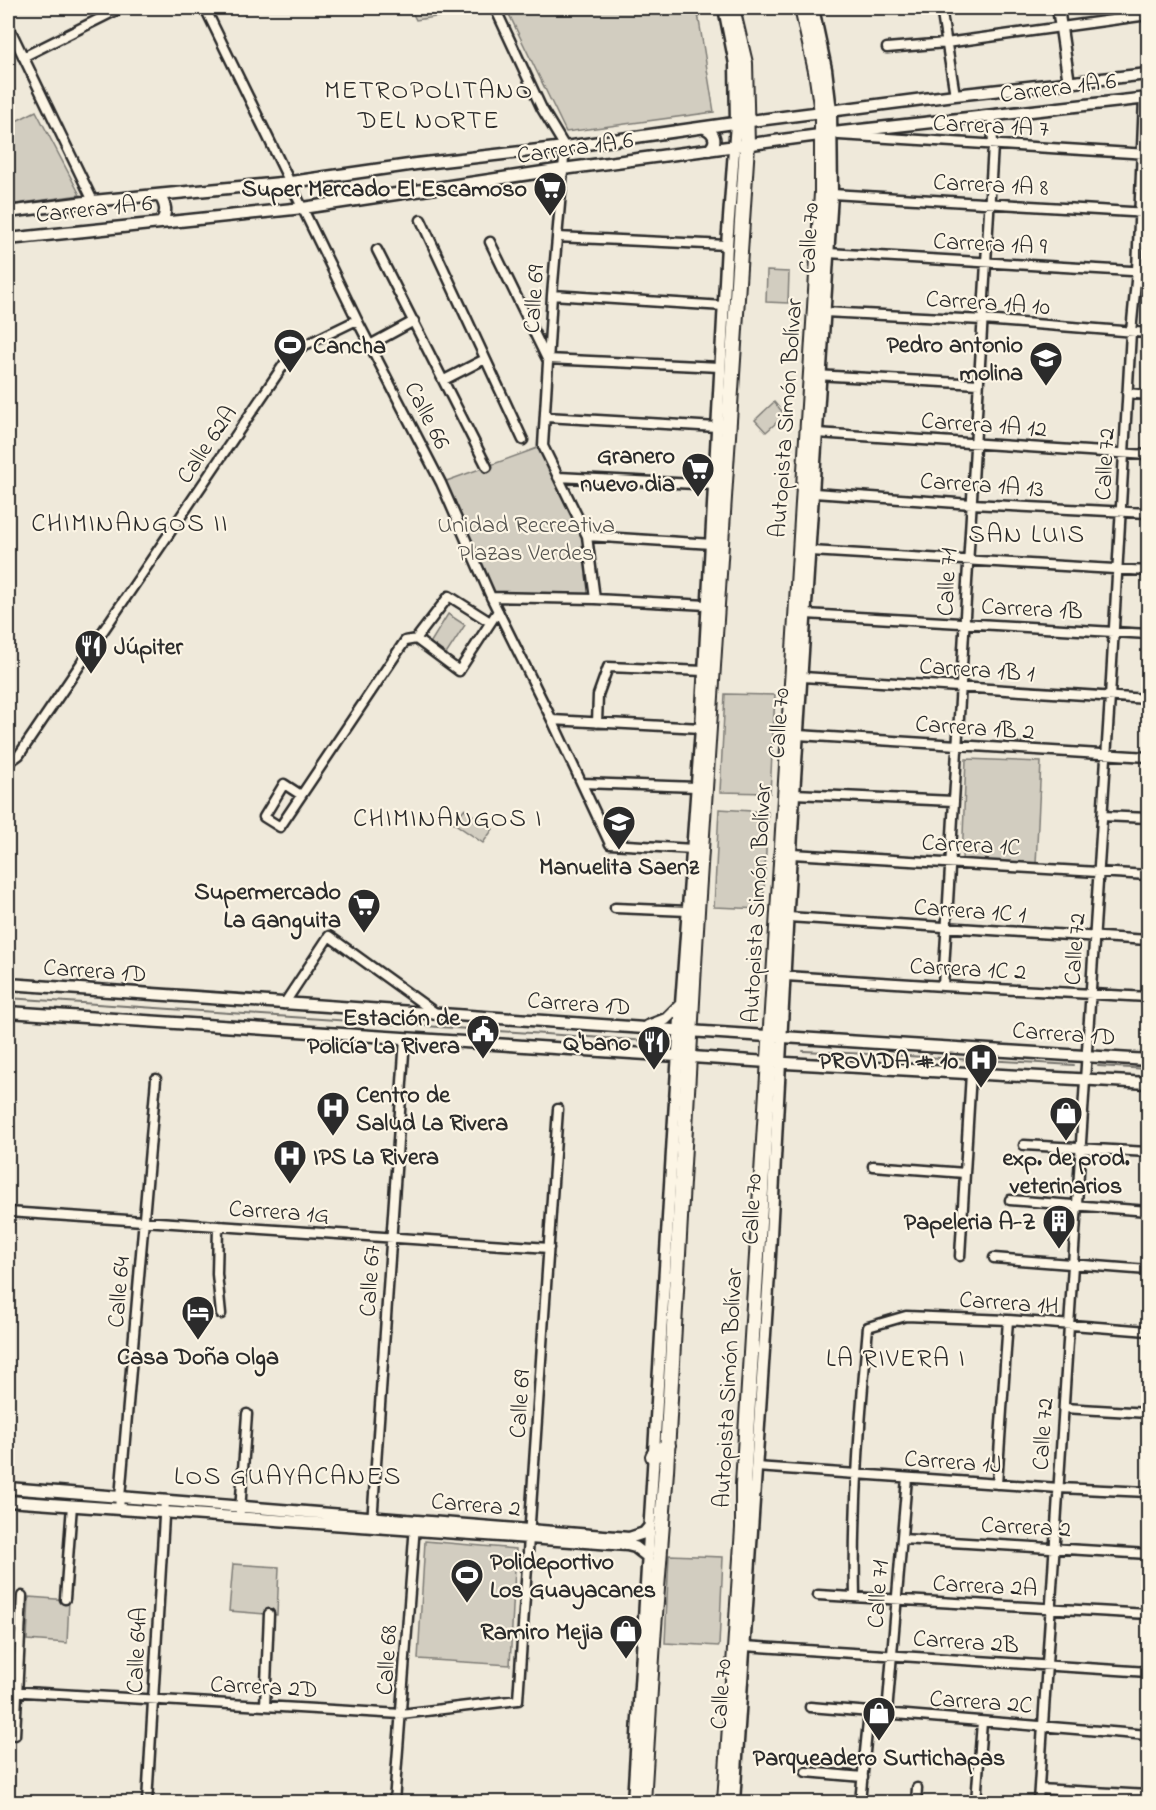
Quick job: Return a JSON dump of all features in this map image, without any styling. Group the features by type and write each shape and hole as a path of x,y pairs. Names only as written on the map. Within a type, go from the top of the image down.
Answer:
{"highway":[{"name":"Autopista Simón Bolívar","path":"725,1803 743,1528 743,1484 775,1062 815,375 822,193 828,134 827,112 802,8"},
{"path":"643,1803 668,1445 681,1095 745,63 729,11"},
{"path":"666,1471 653,1459 668,1445"},
{"path":"743,1484 752,1530"},
{"path":"653,1641 644,1619 656,1596"}],"street":[{"path":"23,57 121,8"},
{"name":"Calle 66","path":"205,8 357,320 441,483 491,597 552,720 609,844 697,849"},
{"path":"495,8 540,109 565,147"},
{"path":"813,8 826,69 827,112"},
{"path":"941,8 954,95"},
{"path":"1058,8 1069,82"},
{"path":"887,48 946,43 1149,15"},
{"path":"8,25 93,201"},
{"name":"Carrera 1A 6","path":"8,212 93,201 291,182 954,95 1149,74"},
{"name":"Carrera 1A 6","path":"8,239 303,208 564,169 828,134 1146,98"},
{"name":"Calle 72","path":"1038,1803 1110,696 1131,332 1144,213 1146,98"},
{"name":"Calle 71","path":"943,986 990,204 992,116"},
{"path":"705,128 712,132 715,138 709,150"},
{"name":"Carrera 1A 7","path":"828,134 1145,154"},
{"name":"Calle 70","path":"776,1036 786,976 787,854 794,794 811,551 817,433 815,375 824,312 831,194 828,134"},
{"path":"686,1031 682,1003 688,911 697,849 697,787 717,427 726,368 724,306 727,245 741,146"},
{"name":"Calle 69","path":"565,147 552,295 543,446 587,536 595,599"},
{"name":"Carrera 1A 8","path":"831,194 1144,213"},
{"path":"159,195 165,203 166,213 162,222"},
{"path":"422,220 523,440"},
{"path":"557,237 727,245"},
{"path":"490,242 548,359 726,368"},
{"path":"377,250 487,466"},
{"name":"Carrera 1A 9","path":"828,253 1149,272"},
{"path":"552,295 724,306"},
{"name":"Carrera 1A 10","path":"824,312 983,320 1149,333"},
{"name":"Calle 62A","path":"8,764 26,746 293,351 357,320"},
{"path":"370,345 414,321"},
{"path":"538,340 550,337"},
{"path":"444,380 485,359"},
{"path":"815,375 979,384"},
{"path":"1127,393 1149,394"},
{"path":"546,417 717,427"},
{"name":"Carrera 1A 12","path":"817,433 1149,455"},
{"path":"558,477 715,486"},
{"name":"Carrera 1A 13","path":"814,493 1149,513"},
{"path":"587,536 711,544"},
{"path":"811,551 1149,571"},
{"path":"416,639 449,597 490,622"},
{"path":"491,597 595,599 707,605"},
{"path":"301,795 284,784 264,817 280,827 405,640 416,639 459,671 498,610"},
{"name":"Carrera 1B","path":"806,614 1149,634"},
{"path":"597,723 598,695 608,667 704,671"},
{"name":"Carrera 1B 1","path":"803,677 1149,699"},
{"path":"552,720 701,728"},
{"name":"Carrera 1B 2","path":"798,735 1149,757"},
{"path":"582,783 697,787"},
{"path":"794,794 954,801"},
{"path":"1102,816 1149,818"},
{"name":"Carrera 1C","path":"787,854 1098,870 1149,875"},
{"path":"615,908 688,911"},
{"name":"Carrera 1C 1","path":"788,917 1149,940"},
{"path":"284,1004 330,936 438,1014"},
{"name":"Carrera 1C 2","path":"786,976 1149,996"},
{"name":"Carrera 1D","path":"8,984 637,1028 1149,1060"},
{"path":"408,1012 417,999"},
{"path":"637,1028 647,1027 666,1019 682,1003"},
{"name":"Carrera 1D","path":"8,1012 775,1062 1149,1083"},
{"name":"Calle 67","path":"372,1522 405,1038"},
{"path":"960,1256 971,1073"},
{"name":"Calle 64","path":"119,1509 156,1079"},
{"path":"633,1803 653,1459 681,1095"},
{"name":"Calle 69","path":"518,1701 558,1109"},
{"name":"Calle 70","path":"734,1803 756,1467 770,1136"},
{"path":"1024,1145 1149,1152"},
{"path":"873,1166 965,1173"},
{"path":"1010,1200 1149,1211"},
{"name":"Carrera 1G","path":"8,1212 549,1248"},
{"path":"218,1226 217,1274 221,1314"},
{"path":"994,1258 1149,1270"},
{"name":"Carrera 1H","path":"856,1474 868,1326 906,1316 1008,1320 1149,1330"},
{"path":"997,1484 1008,1320"},
{"path":"1064,1408 1149,1413"},
{"path":"240,1512 247,1414"},
{"name":"Carrera 1J","path":"756,1467 1149,1492"},
{"path":"855,1597 856,1474"},
{"name":"Calle 71","path":"887,1713 907,1478"},
{"name":"Carrera 2","path":"8,1488 120,1497 164,1506 530,1534 627,1545 635,1547 648,1557"},
{"name":"Carrera 2","path":"8,1501 119,1509 164,1506"},
{"path":"65,1599 72,1505"},
{"name":"Calle 64A","path":"147,1803 164,1506"},
{"name":"Calle 68","path":"394,1803 415,1525"},
{"name":"Carrera 2","path":"530,1534 629,1538 644,1533 650,1526"},
{"name":"Carrera 2","path":"902,1539 1149,1554"},
{"name":"Carrera 2A","path":"818,1595 1149,1614"},
{"path":"15,1735 22,1596"},
{"path":"265,1706 269,1614"},
{"name":"Carrera 2B","path":"744,1646 1149,1672"},
{"name":"Carrera 2D","path":"8,1691 401,1714 518,1701"},
{"name":"Carrera 2C","path":"810,1707 1149,1735"},
{"path":"860,1803 869,1712"},
{"path":"976,1803 982,1722"},
{"path":"806,1772 863,1777"},
{"path":"916,1803 917,1788"},
{"path":"1039,1789 1149,1795"}],"green space":[{"path":"410,8 495,8 416,20"},
{"path":"506,8 697,8 714,112 566,132"},
{"path":"36,111 80,195 8,205 8,125"},
{"path":"767,271 789,272 788,303 766,302"},
{"path":"774,402 785,415 766,432 755,420"},
{"name":"Unidad Recreativa Plazas Verdes","path":"543,446 587,536 595,599 491,597 441,483"},
{"path":"448,614 465,625 445,656 429,645"},
{"path":"725,694 775,695 770,793 720,792"},
{"path":"966,759 1041,762 1036,864 962,861"},
{"path":"464,809 493,829 483,843 454,823"},
{"path":"719,809 768,812 763,909 714,907"},
{"name":"Polideportivo Los Guayacanes","path":"425,1541 516,1549 510,1665 418,1659"},
{"path":"669,1555 723,1557 719,1646 665,1643"},
{"path":"233,1564 279,1567 277,1615 229,1611"},
{"path":"29,1597 69,1600 67,1643 27,1640"}],"waterway":[{"path":"8,998 663,1042"},
{"path":"803,1051 869,1054"},
{"path":"892,1055 973,1060"},
{"path":"985,1060 1074,1065"},
{"path":"1098,1066 1148,1069"}],"place":[{"name":"Super Mercado El Escamoso","path":"550,217"},
{"name":"Cancha","path":"290,374"},
{"name":"Pedro antonio molina","path":"1046,387"},
{"name":"Granero nuevo dia","path":"698,498"},
{"name":"Júpiter","path":"91,675"},
{"name":"Manuelita Saenz","path":"619,851"},
{"name":"Supermercado La Ganguita","path":"364,934"},
{"name":"Estación de Policía La Rivera","path":"483,1060"},
{"name":"Q'bano","path":"654,1071"},
{"name":"PROVIDA # 10","path":"981,1089"},
{"name":"Centro de Salud La Rivera","path":"333,1137"},
{"name":"exp. de prod. veterinarios","path":"1066,1142"},
{"name":"IPS La Rivera","path":"290,1185"},
{"name":"Papeleria A-Z","path":"1059,1250"},
{"name":"Casa Doña Olga","path":"198,1341"},
{"name":"Polideportivo Los Guayacanes","path":"467,1604"},
{"name":"Ramiro Mejia","path":"626,1660"},
{"name":"Parqueadero Surtichapas","path":"879,1742"}],"district":[{"name":"METROPOLITANO DEL NORTE","path":"429,104"},
{"name":"CHIMINANGOS II","path":"130,522"},
{"name":"SAN LUIS","path":"1027,533"},
{"name":"CHIMINANGOS I","path":"448,817"},
{"name":"LA RIVERA I","path":"896,1357"},
{"name":"LOS GUAYACANES","path":"288,1475"}]}
